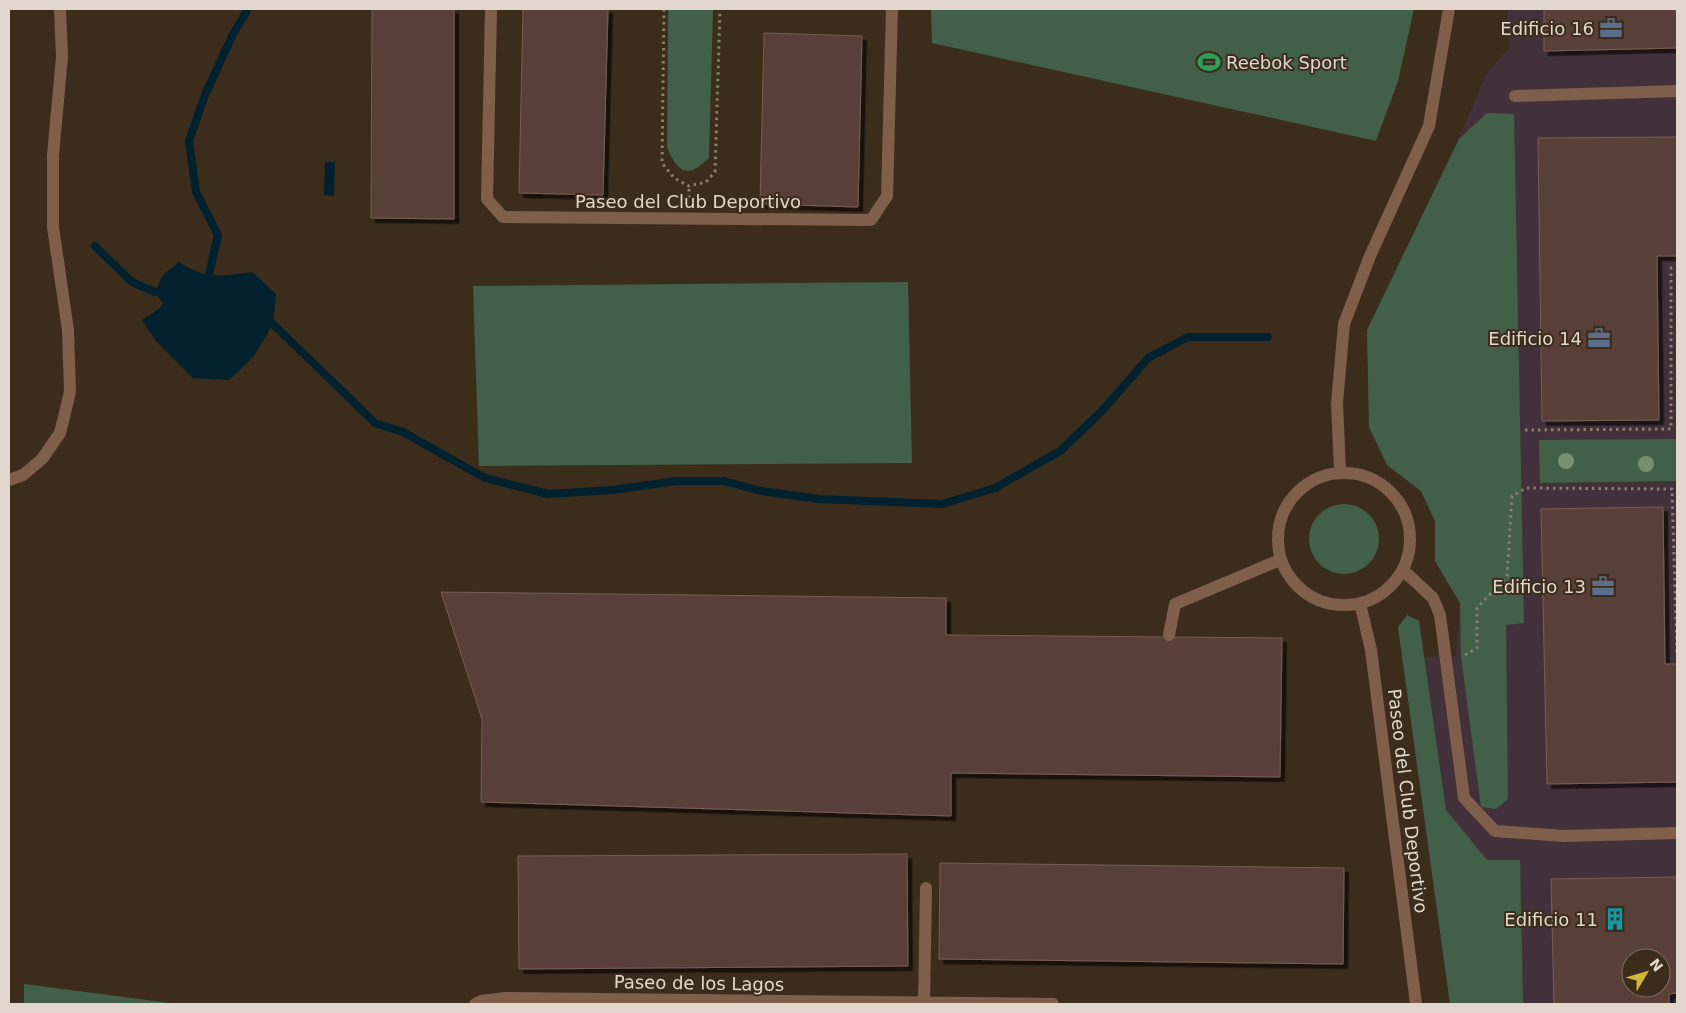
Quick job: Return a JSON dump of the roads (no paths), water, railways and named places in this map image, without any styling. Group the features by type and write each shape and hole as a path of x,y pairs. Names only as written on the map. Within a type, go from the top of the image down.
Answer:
{"street":[{"path":"9,480 24,475 47,452 60,433 70,392 68,330 53,227 53,156 62,57 60,9"},
{"name":"Paseo del Club Deportivo","path":"491,9 487,198 503,217 871,220 887,196 892,9"},
{"path":"1340,472 1337,403 1344,324 1370,256 1429,126 1449,9"},
{"path":"1515,96 1677,91"},
{"path":"1340,472 1360,474 1378,482 1394,494 1405,512 1410,531 1409,551 1403,570 1392,585 1378,596 1360,603 1340,606 1321,601 1304,592 1290,578 1280,560 1277,540 1280,520 1288,501 1302,486 1320,476 1340,472"},
{"path":"1169,634 1174,604 1280,560"},
{"path":"1403,570 1433,598 1440,615 1464,798 1495,831 1564,836 1677,833"},
{"name":"Paseo del Club Deportivo","path":"1360,603 1371,650 1416,1004"},
{"path":"924,1004 926,888"},
{"name":"Paseo de los Lagos","path":"475,1004 481,1001 505,998 1053,1004"}],"water":[{"path":"325,162 335,162 334,196 324,195"},
{"path":"179,262 206,274 223,275 252,272 276,294 273,324 254,356 229,380 193,378 156,341 142,320 160,308 163,303 155,292 163,275"}],"waterway":[{"path":"209,274 218,235 196,192 189,141 205,95 233,34 248,9"},
{"path":"95,246 132,282 155,292"},
{"path":"273,324 375,423 403,432 485,478 548,494 613,490 676,481 724,481 761,491 819,499 942,504 995,488 1060,451 1103,410 1148,358 1188,337 1268,337"}],"place":[{"name":"Edificio 16","path":"1611,28"},
{"name":"Reebok Sport","path":"1209,62"},
{"name":"Edificio 14","path":"1599,338"},
{"name":"Edificio 13","path":"1603,586"},
{"name":"Edificio 11","path":"1615,919"}]}
